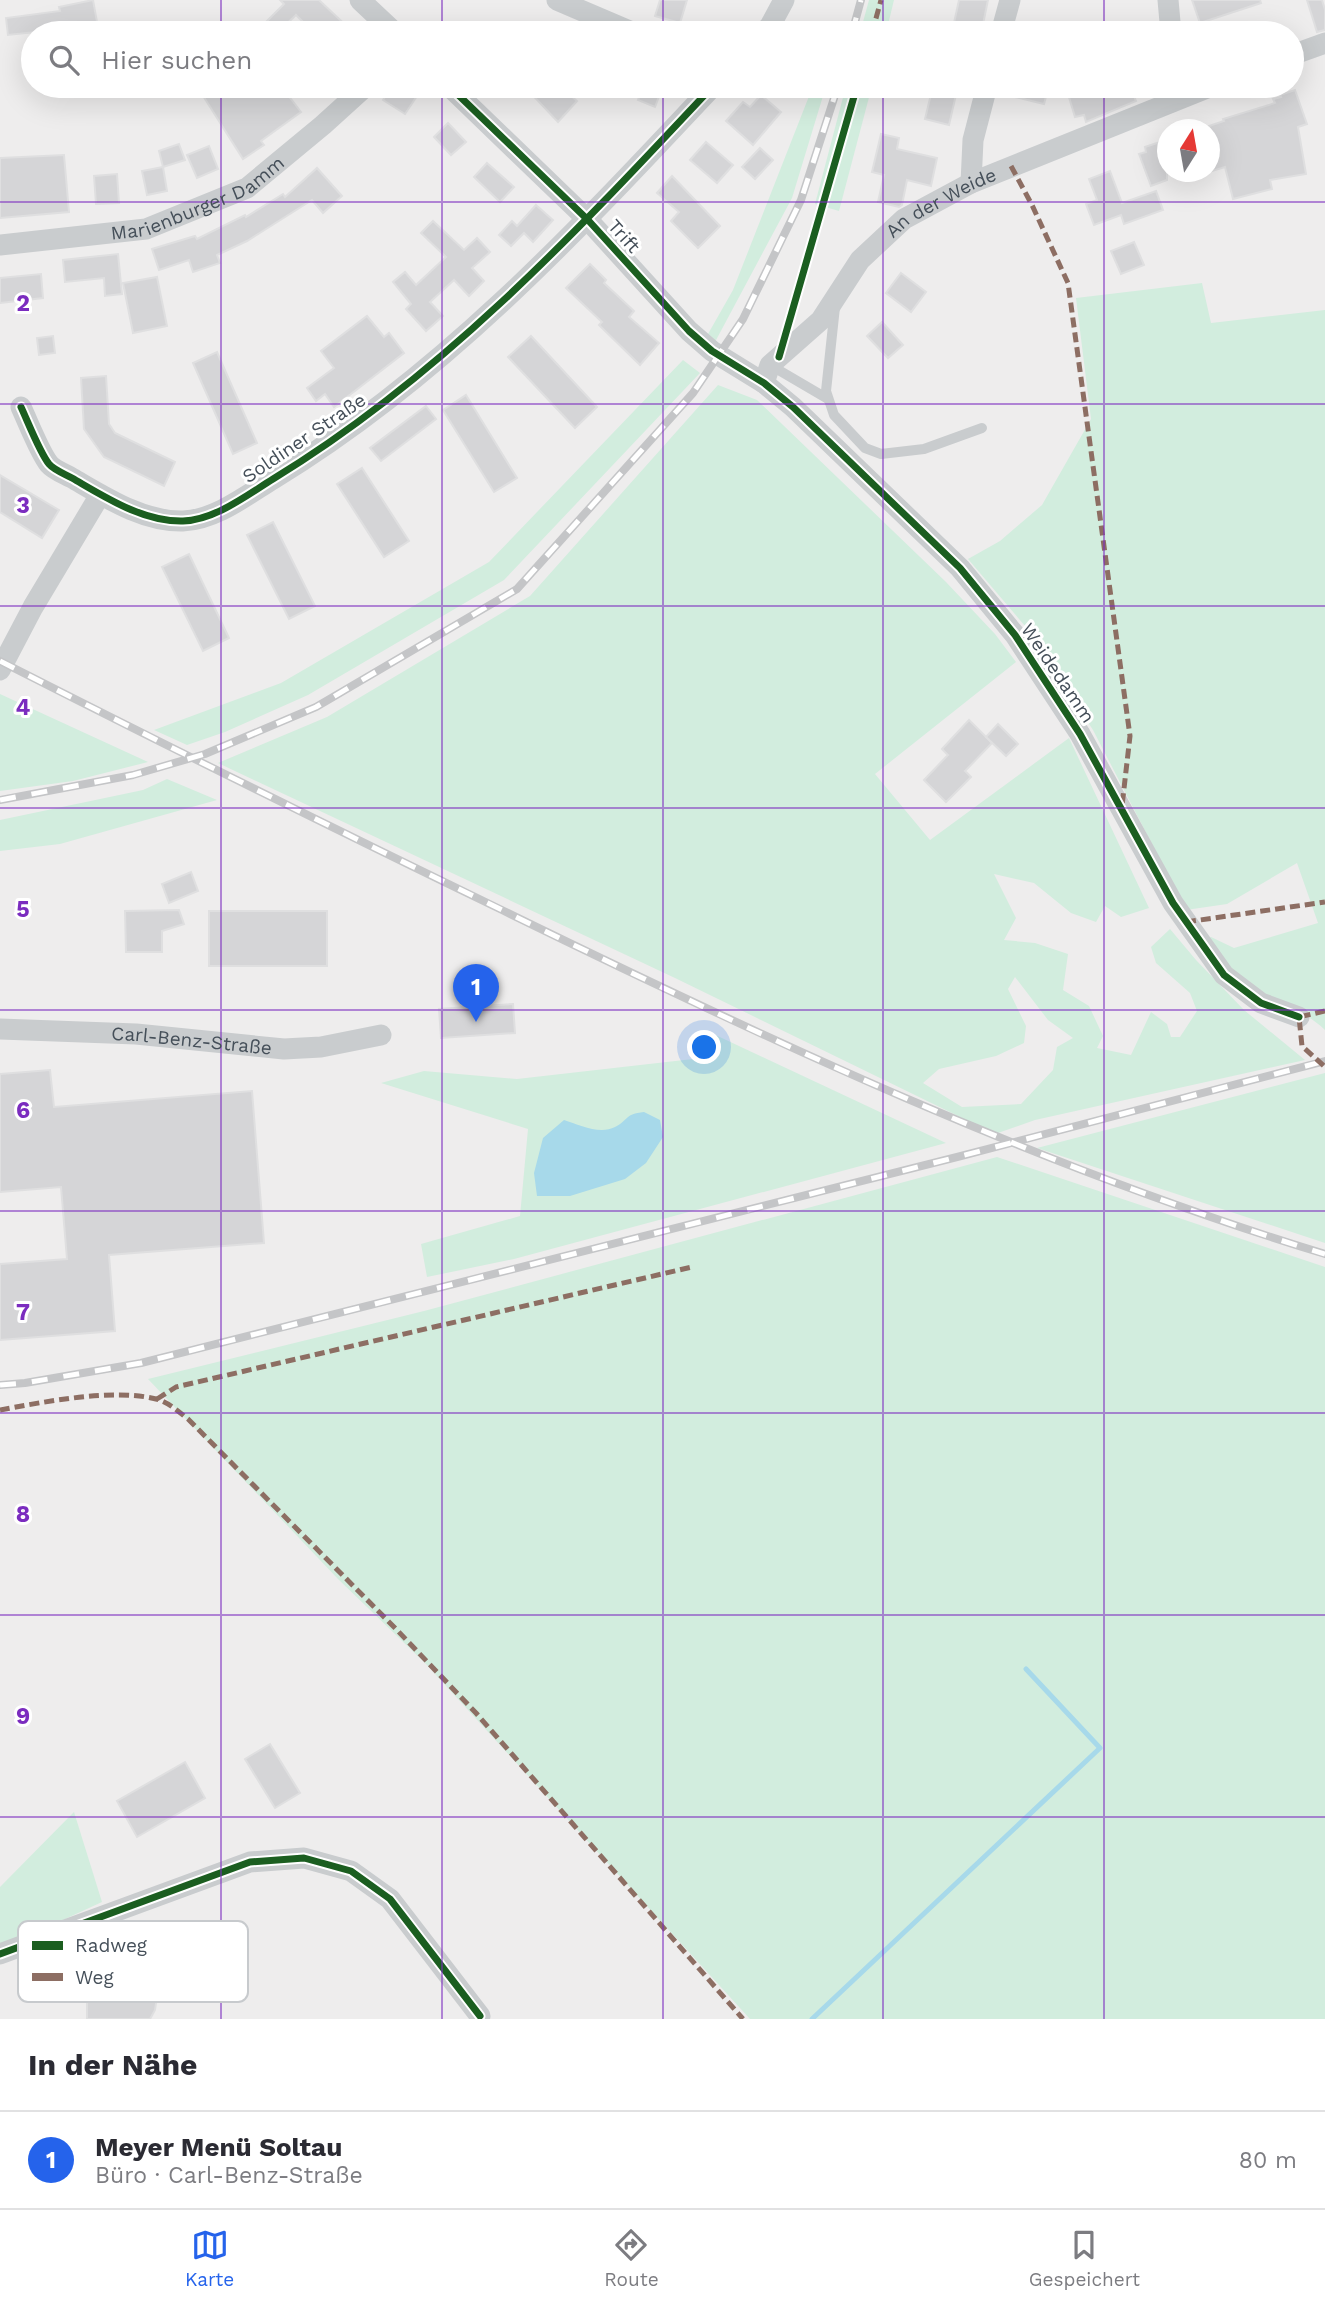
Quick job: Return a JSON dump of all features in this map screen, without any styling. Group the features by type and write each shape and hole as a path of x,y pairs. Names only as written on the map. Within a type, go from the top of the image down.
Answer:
{"street":[{"path":"360,0 382,21"},
{"path":"557,0 606,21"},
{"path":"773,21 784,0"},
{"path":"1004,21 1010,0"},
{"path":"1168,0 1170,21"},
{"path":"1304,51 1325,43"},
{"name":"Marienburger Damm","path":"0,245 146,229 247,188 353,98"},
{"name":"Trift","path":"461,98 588,220 689,331 712,351"},
{"name":"Soldiner Straße","path":"21,407 49,465 100,495 144,515 185,521 206,516 306,459 407,387 588,220 702,98"},
{"path":"971,183 973,140 984,98"},
{"name":"An der Weide","path":"767,374 821,320 860,260 904,219 971,183 1163,98"},
{"name":"Weidedamm","path":"712,351 767,374 793,407 960,568 1015,635 1080,734 1173,903 1224,975 1261,1003 1299,1017"},
{"path":"0,670 33,607 100,495"},
{"name":"Carl-Benz-Straße","path":"0,1028 123,1034 284,1049 321,1047 381,1035"},
{"path":"89,1921 250,1861 304,1858 351,1871 390,1899 480,2016"},
{"path":"0,1954 18,1947"}],"lane":[{"path":"835,298 826,391 834,415 865,448 881,454 924,449 982,428"},
{"path":"767,374 828,398"}],"green space":[{"path":"869,0 894,0 889,21 863,21"},
{"path":"808,98 822,98 792,198 715,342 708,334 733,290"},
{"path":"843,98 869,98 839,211 815,204"},
{"path":"1202,283 1211,323 1325,310 1325,1030 1310,1018 1251,987 1203,940 1211,937 1234,948 1318,923 1297,863 1227,904 1186,910 1093,730 1025,626 968,559 1000,541 1042,505 1091,419 1076,298"},
{"path":"683,360 700,373 504,580 308,695 225,732 187,745 154,730 281,683 489,562"},
{"path":"718,385 757,400 946,582 995,634 1016,662 875,774 930,840 1069,738 1149,908 1121,917 1105,906 1096,922 1071,913 1034,883 994,874 1016,918 1004,940 1035,943 1068,954 1063,990 1089,1006 1103,1036 1097,1048 1131,1055 1151,1012 1167,1024 1171,1037 1180,1037 1197,1011 1190,993 1156,963 1151,947 1170,929 1244,1010 1305,1060 1035,1120 995,1134 675,978 218,763 327,717 530,596","holes":["1015,977 1048,1020 1073,1038 1057,1047 1053,1070 1021,1104 962,1107 923,1083 939,1069 996,1056 1024,1043 1026,1026 1008,989"]},
{"path":"0,694 148,762 73,781 0,791"},
{"path":"167,779 217,800 60,844 0,851 0,820 143,790"},
{"path":"707,1031 946,1143 514,1259 427,1277 421,1244 520,1216 528,1129 381,1083 424,1071 517,1079 693,1059"},
{"path":"1325,1073 1325,1243 1037,1148"},
{"path":"997,1157 1325,1267 1325,2019 750,2019 426,1664 338,1579 148,1379 424,1311"},
{"path":"74,1812 102,1902 61,1921 18,1921 18,1941 0,1949 0,1887"}],"water":[{"path":"644,1112 660,1120 663,1137 646,1163 625,1179 570,1196 537,1196 534,1173 543,1138 564,1120 603,1130 615,1127 633,1114"}],"building":[{"path":"93,0 97,21 21,21 21,34 8,35 6,18 60,11 59,7"},
{"path":"280,0 319,0 341,21 302,21 296,15 290,21 267,21 284,4"},
{"path":"660,0 687,0 681,21 655,16"},
{"path":"959,0 988,0 984,21 954,21"},
{"path":"1192,0 1260,0 1261,3 1206,21 1199,21"},
{"path":"1307,0 1322,0 1325,30 1317,32"},
{"path":"204,98 290,98 301,112 261,141 264,145 243,159"},
{"path":"384,98 416,98 405,114 383,100"},
{"path":"535,98 574,98 577,101 558,122"},
{"path":"639,98 658,98 655,107"},
{"path":"758,98 765,98 781,112 753,145 726,121 743,102 750,107"},
{"path":"930,98 955,98 949,125 925,119"},
{"path":"1019,98 1046,98 1044,104"},
{"path":"1069,98 1135,98 1136,101 1086,122 1084,115 1075,117"},
{"path":"1298,98 1307,124 1298,127 1306,174 1270,180 1272,189 1233,199 1225,167 1220,169 1220,122 1223,119 1275,103 1273,99"},
{"path":"448,123 466,142 451,155 434,137"},
{"path":"881,134 899,138 897,149 937,158 931,186 907,180 902,205 899,207 878,202 884,175 872,172"},
{"path":"706,142 733,165 717,183 690,160"},
{"path":"1157,143 1157,182 1162,182 1151,186 1139,154 1146,152 1145,147"},
{"path":"179,144 185,160 163,167 159,151"},
{"path":"209,146 218,169 197,178 187,155"},
{"path":"760,148 773,160 755,179 742,167"},
{"path":"64,155 69,212 0,218 0,158"},
{"path":"487,163 514,187 500,202 474,177"},
{"path":"163,167 167,191 147,195 142,171"},
{"path":"317,168 342,196 323,213 312,200 247,241 217,255 220,263 193,272 189,260 159,270 152,249 195,236 197,239 245,215 246,217 283,194 285,197"},
{"path":"1110,171 1122,203 1156,191 1163,210 1124,224 1121,215 1094,225 1086,204 1097,200 1089,179"},
{"path":"117,174 119,203 96,204 94,176"},
{"path":"672,176 720,226 698,248 671,221 679,212 657,193"},
{"path":"536,205 553,220 533,242 524,233 511,246 499,235 512,221 517,226"},
{"path":"433,221 464,250 477,238 490,252 472,268 484,281 469,296 454,280 430,302 443,316 426,331 406,309 411,304 393,282 405,272 416,285 446,257 421,233"},
{"path":"1134,242 1144,265 1121,274 1111,251"},
{"path":"118,254 122,294 105,296 104,278 65,282 63,260"},
{"path":"590,264 606,280 604,283 634,311 629,317 659,343 640,365 599,325 602,322 566,288"},
{"path":"901,273 926,292 911,312 886,293"},
{"path":"41,274 43,298 0,303 0,278"},
{"path":"157,277 167,326 133,333 123,283"},
{"path":"367,316 384,337 389,333 404,353 334,407 325,394 316,401 307,388 334,368 321,351"},
{"path":"882,322 903,345 888,358 867,336"},
{"path":"53,336 55,353 39,355 37,338"},
{"path":"531,336 597,407 575,428 508,357"},
{"path":"217,352 257,443 233,454 193,363"},
{"path":"106,376 109,424 115,433 175,462 164,486 104,457 84,429 81,378"},
{"path":"466,395 517,478 494,492 443,410"},
{"path":"426,406 436,419 381,461 370,448"},
{"path":"362,468 409,541 384,557 337,484"},
{"path":"0,475 59,510 42,538 0,512"},
{"path":"273,522 315,606 289,619 247,535"},
{"path":"189,554 229,638 203,651 162,567"},
{"path":"969,720 992,743 965,771 971,777 946,802 924,780 948,755 942,749"},
{"path":"998,724 1018,744 1006,756 986,737"},
{"path":"191,872 198,891 169,903 162,884"},
{"path":"179,910 184,924 162,931 162,952 126,952 125,911"},
{"path":"209,911 327,911 327,966 209,966"},
{"path":"513,1004 515,1033 441,1038 439,1009"},
{"path":"50,1070 54,1107 252,1091 264,1243 109,1255 115,1331 0,1340 0,1264 67,1259 61,1187 0,1192 0,1074"},
{"path":"270,1744 300,1793 275,1808 245,1759"},
{"path":"185,1762 205,1798 137,1837 117,1801"},
{"path":"87,2002 156,2002 150,2019 87,2019"}],"waterway":[{"path":"812,2019 1100,1748 1026,1669"}],"railway":[{"path":"855,21 861,0"},
{"path":"0,800 133,775 205,754 316,707 517,589 693,393 743,319 801,200 834,98"},
{"path":"0,661 604,960 806,1054 1010,1142 1219,1220 1325,1254"},
{"path":"0,1385 141,1363 1325,1061"}],"marked path":[{"path":"875,21 881,0"},
{"path":"1011,166 1068,283 1130,736 1122,806"},
{"path":"1186,922 1325,902"},
{"path":"1325,1011 1299,1017 1302,1046 1325,1067"},
{"path":"157,1399 176,1387 692,1267"},
{"path":"0,1410 78,1397 120,1395 160,1400 188,1419 476,1713 743,2019"}],"cycle path":[{"path":"461,98 588,220 689,331 712,351 764,383 793,407 960,568 1015,635 1080,734 1173,903 1224,975 1261,1003 1299,1017"},
{"path":"21,407 49,464 111,500 139,513 168,520 195,520 219,511 335,438 395,394 452,347 560,246 702,98"},
{"path":"779,357 854,98"},
{"path":"90,1921 250,1862 304,1858 351,1871 390,1899 480,2016"},
{"path":"0,1954 18,1947"}],"place":[{"name":"Meyer Menü Soltau","path":"476,1022"}]}
